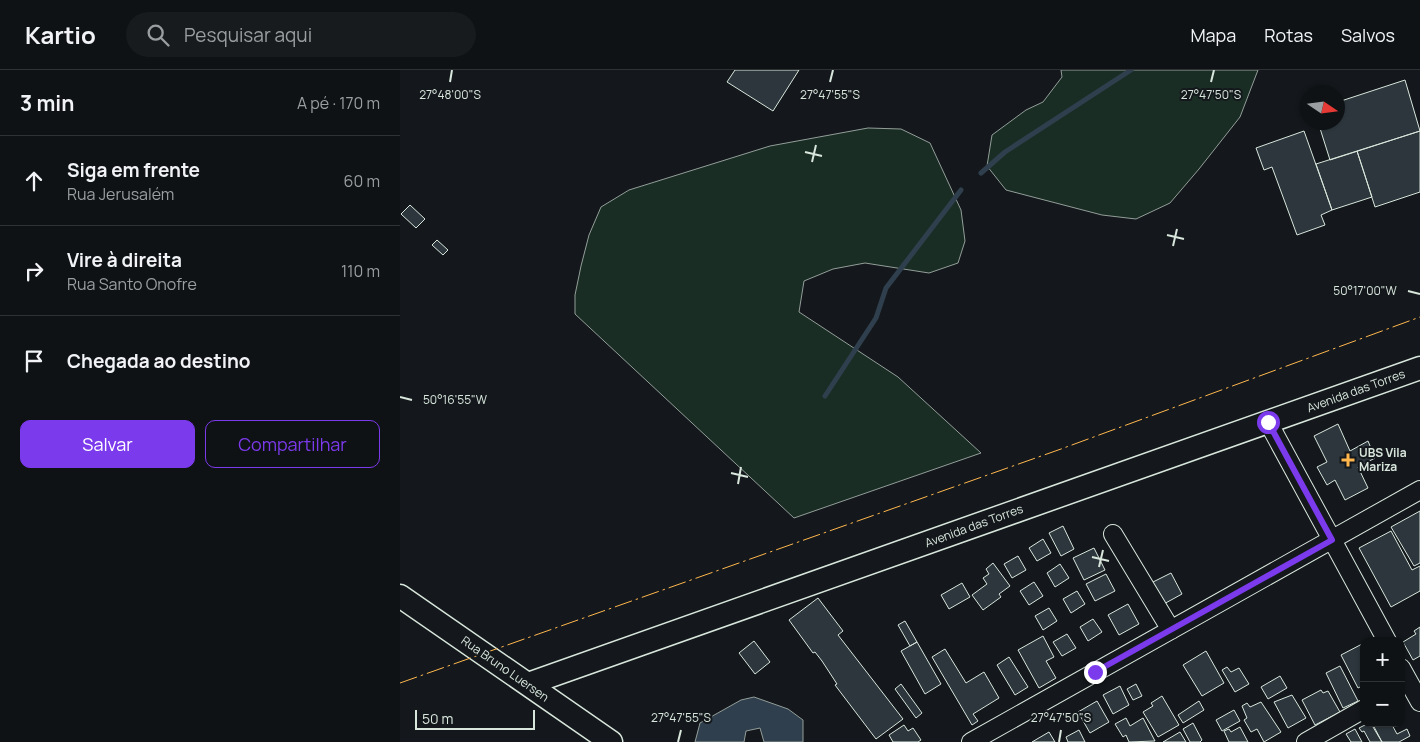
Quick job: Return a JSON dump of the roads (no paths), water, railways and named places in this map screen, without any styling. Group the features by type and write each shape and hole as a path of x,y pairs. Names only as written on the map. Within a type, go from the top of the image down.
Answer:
{"main road":[{"name":"Avenida das Torres","path":"528,684 1420,368"},
{"name":"Rua Bruno Luersen","path":"400,596 611,742"}],"street":[{"path":"1268,422 1385,637"},
{"path":"971,742 1420,490"},
{"path":"1113,534 1170,630"},
{"path":"1408,679 1420,702"},
{"path":"1306,742 1360,711"}],"water":[{"path":"754,697 788,709 803,720 803,742 764,742 760,728 746,731 744,742 695,742 700,723 741,700"}],"waterway":[{"path":"981,173 1005,152 1131,70"},
{"path":"825,396 876,318 886,288 961,190"}],"place":[{"name":"UBS Vila Mariza","path":"1348,460"}]}
